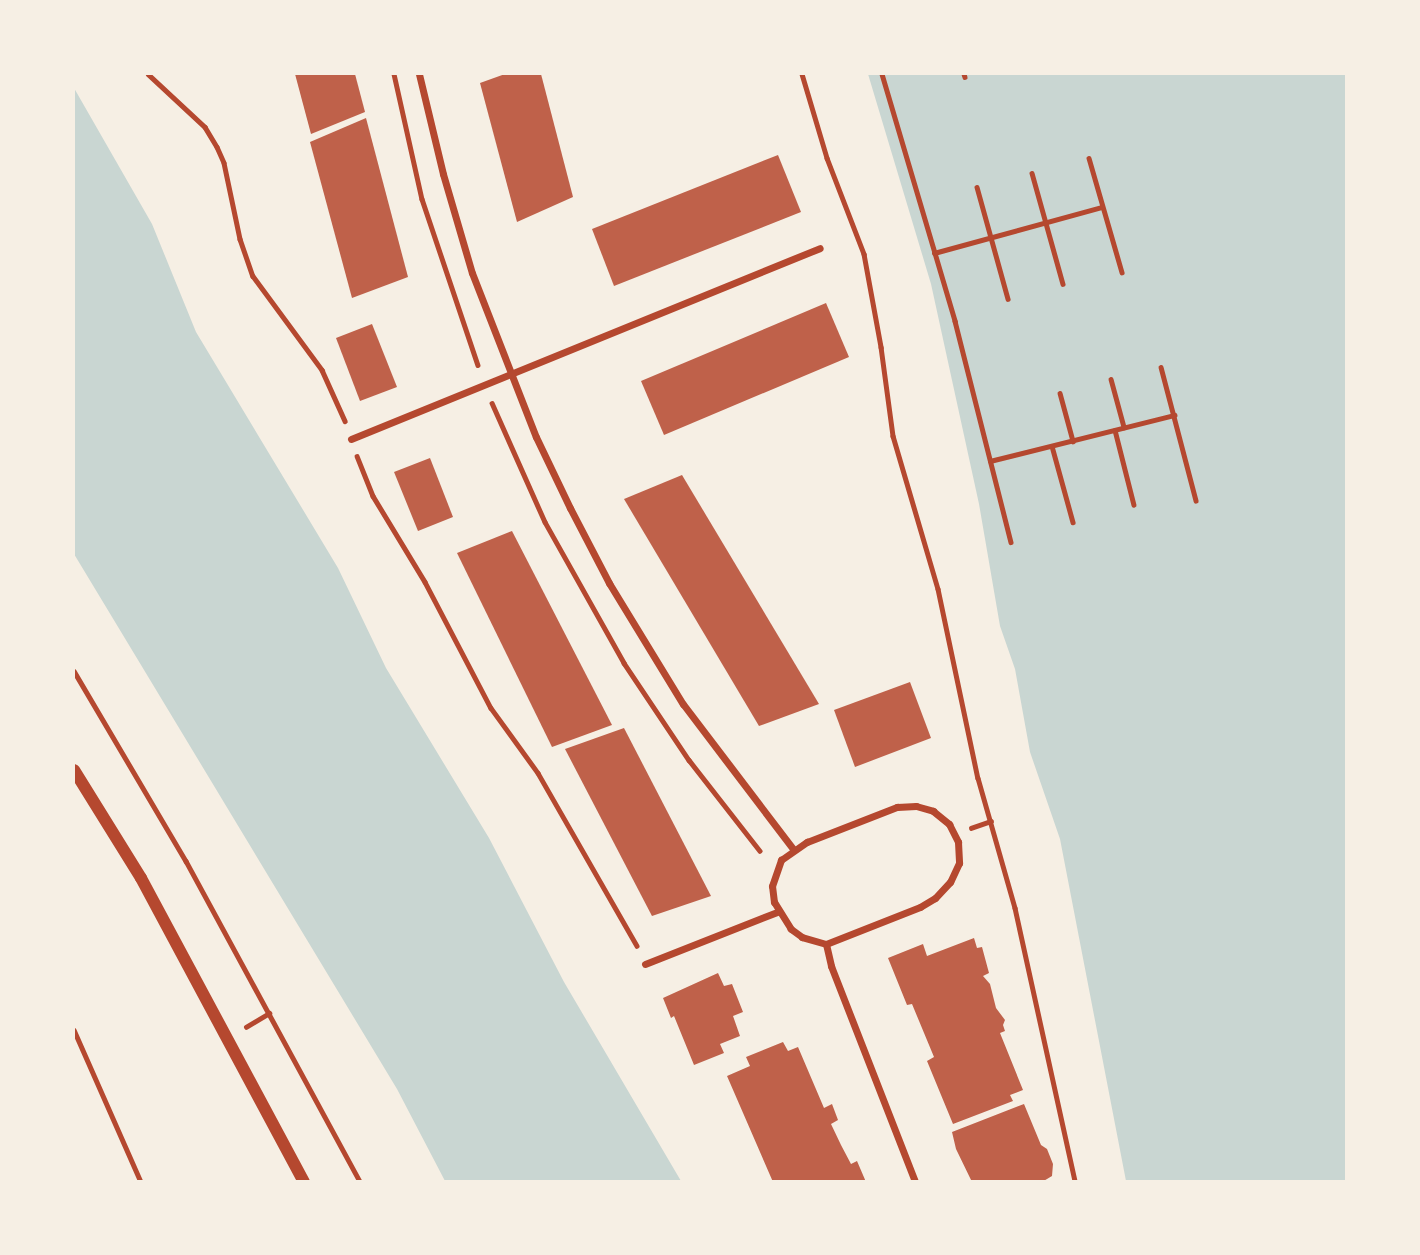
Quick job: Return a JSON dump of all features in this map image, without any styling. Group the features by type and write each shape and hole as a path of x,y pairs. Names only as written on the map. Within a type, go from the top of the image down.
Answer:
{"street":[{"path":"419,74 456,223 511,375 548,461 609,583 683,704 793,849"},
{"path":"351,439 820,248"},
{"path":"74,770 141,878 304,1181"},
{"path":"916,806 933,811 949,824 958,842 959,863 950,882 920,907 826,944 802,937 790,929 777,912 772,886 781,860 793,849 897,807 916,806"},
{"path":"645,964 777,912"},
{"path":"826,944 831,966 915,1181"}],"path":[{"path":"148,74 205,127 217,147 224,163 240,239 253,276 322,370 373,496 388,524 425,582 491,708 538,773 632,936 645,964"},
{"path":"802,74 827,158 863,254 881,347 893,436 938,589 978,778 1015,908 1075,1181"},
{"path":"882,74 934,253 1011,542"},
{"path":"1089,159 1122,272"},
{"path":"1032,173 1063,284"},
{"path":"977,187 1008,299"},
{"path":"934,253 1102,207"},
{"path":"1161,367 1196,500"},
{"path":"1111,379 1125,427"},
{"path":"1060,393 1073,440"},
{"path":"990,461 1174,415"},
{"path":"1115,430 1135,505"},
{"path":"1052,446 1073,522"},
{"path":"74,671 186,861 360,1181"},
{"path":"74,1030 141,1181"}],"shaded area":[{"path":"868,74 1346,74 1346,1181 1126,1181 1060,839 1030,752 1015,669 1000,626 979,504 931,284"},
{"path":"74,88 152,224 196,332 338,568 386,668 489,838 564,982 681,1181 445,1181 397,1089 74,554"}],"building":[{"path":"295,74 355,74 365,112 311,134"},
{"path":"505,74 541,74 573,197 517,222 480,83"},
{"path":"366,118 408,277 352,298 310,142"},
{"path":"778,155 801,212 614,286 592,229"},
{"path":"826,303 849,357 664,435 641,381"},
{"path":"372,324 397,387 360,401 336,338"},
{"path":"430,458 453,517 418,531 394,472"},
{"path":"682,475 819,704 759,726 624,499"},
{"path":"512,531 612,725 552,747 457,553"},
{"path":"910,682 931,738 855,767 834,710"},
{"path":"624,728 711,896 652,916 565,749"},
{"path":"974,938 977,948 982,947 989,973 983,976 990,984 996,1008 1005,1020 1005,1031 1000,1033 1023,1090 1010,1095 1013,1101 953,1124 927,1061 934,1057 912,1004 907,1005 888,958 923,944 927,956"},
{"path":"718,973 724,986 732,984 743,1012 733,1016 740,1036 720,1044 724,1053 694,1065 674,1016 671,1018 663,998"},
{"path":"783,1042 788,1051 798,1047 824,1108 832,1104 838,1120 831,1124 851,1164 857,1161 866,1182 773,1182 727,1076 750,1066 746,1057"},
{"path":"1024,1104 1041,1145 1047,1149 1053,1164 1052,1176 1042,1182 972,1182 956,1149 952,1132"}]}
